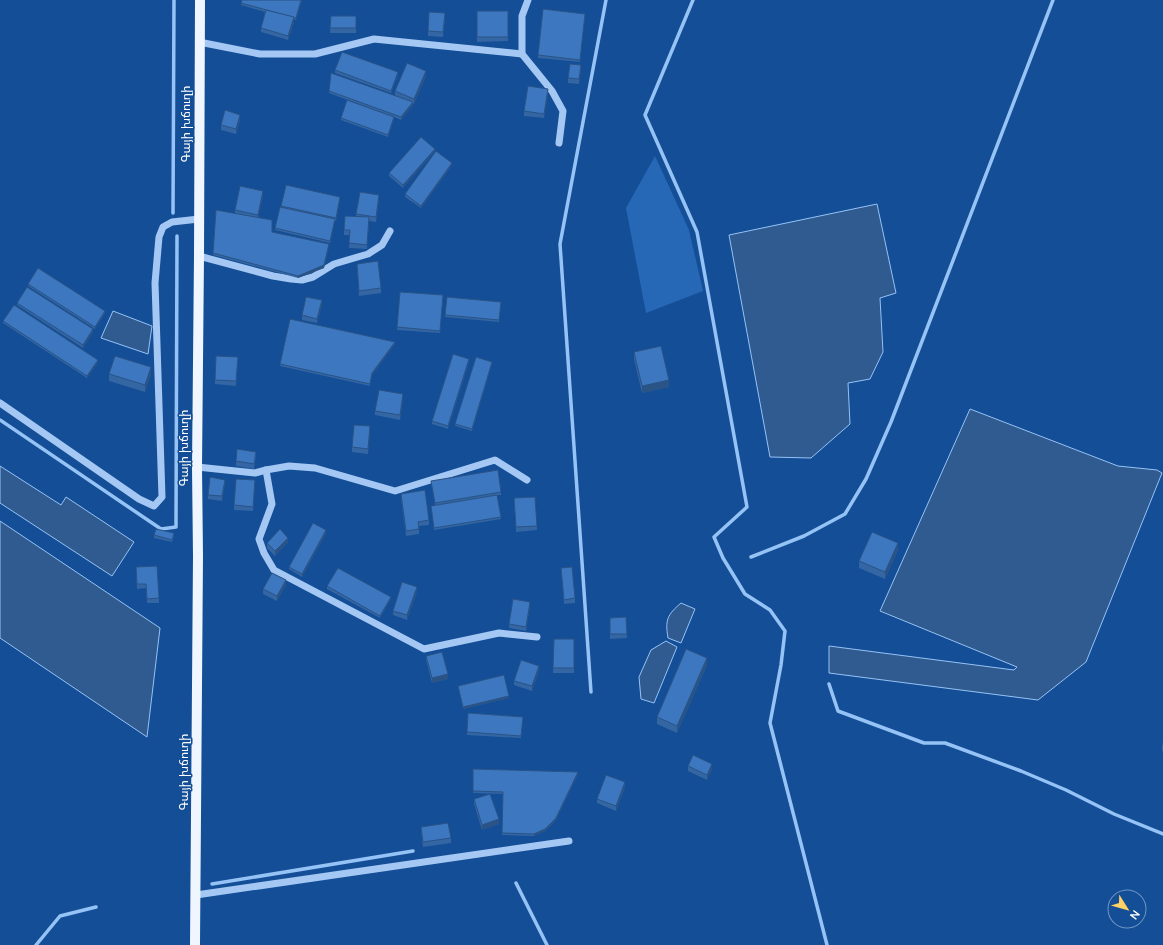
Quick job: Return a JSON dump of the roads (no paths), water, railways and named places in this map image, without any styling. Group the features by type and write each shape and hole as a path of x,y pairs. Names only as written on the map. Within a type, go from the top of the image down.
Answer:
{"main road":[{"name":"Գայի խճուղի","path":"195,945 200,0"}],"street":[{"path":"528,0 522,16 522,54 552,91 563,111 559,143"},
{"path":"199,42 260,54 315,54 374,39 522,54"},
{"path":"0,403 139,499 154,506 162,497 155,283 159,237 164,227 172,222 199,220"},
{"path":"199,256 272,276 302,280 313,277 334,264 368,254 382,245 390,231"},
{"path":"197,467 255,473 289,466 315,468 395,491 495,460 527,480"},
{"path":"266,470 272,504 259,539 264,553 274,570 424,649 499,633 537,637"},
{"path":"196,895 569,841"}],"waterway":[{"path":"173,213 174,0"},
{"path":"591,692 560,244 606,0"},
{"path":"693,0 645,115 697,232 747,507 714,537 723,558 745,594 770,610 785,631 781,665 770,723 827,945"},
{"path":"751,557 804,536 845,514 866,479 891,422 1053,0"},
{"path":"0,420 161,529 176,527 177,236"},
{"path":"829,684 838,711 924,743 945,743 1021,771 1066,790 1114,814 1163,834"},
{"path":"212,884 413,851"},
{"path":"516,883 547,945"},
{"path":"36,945 60,916 96,907"}]}
